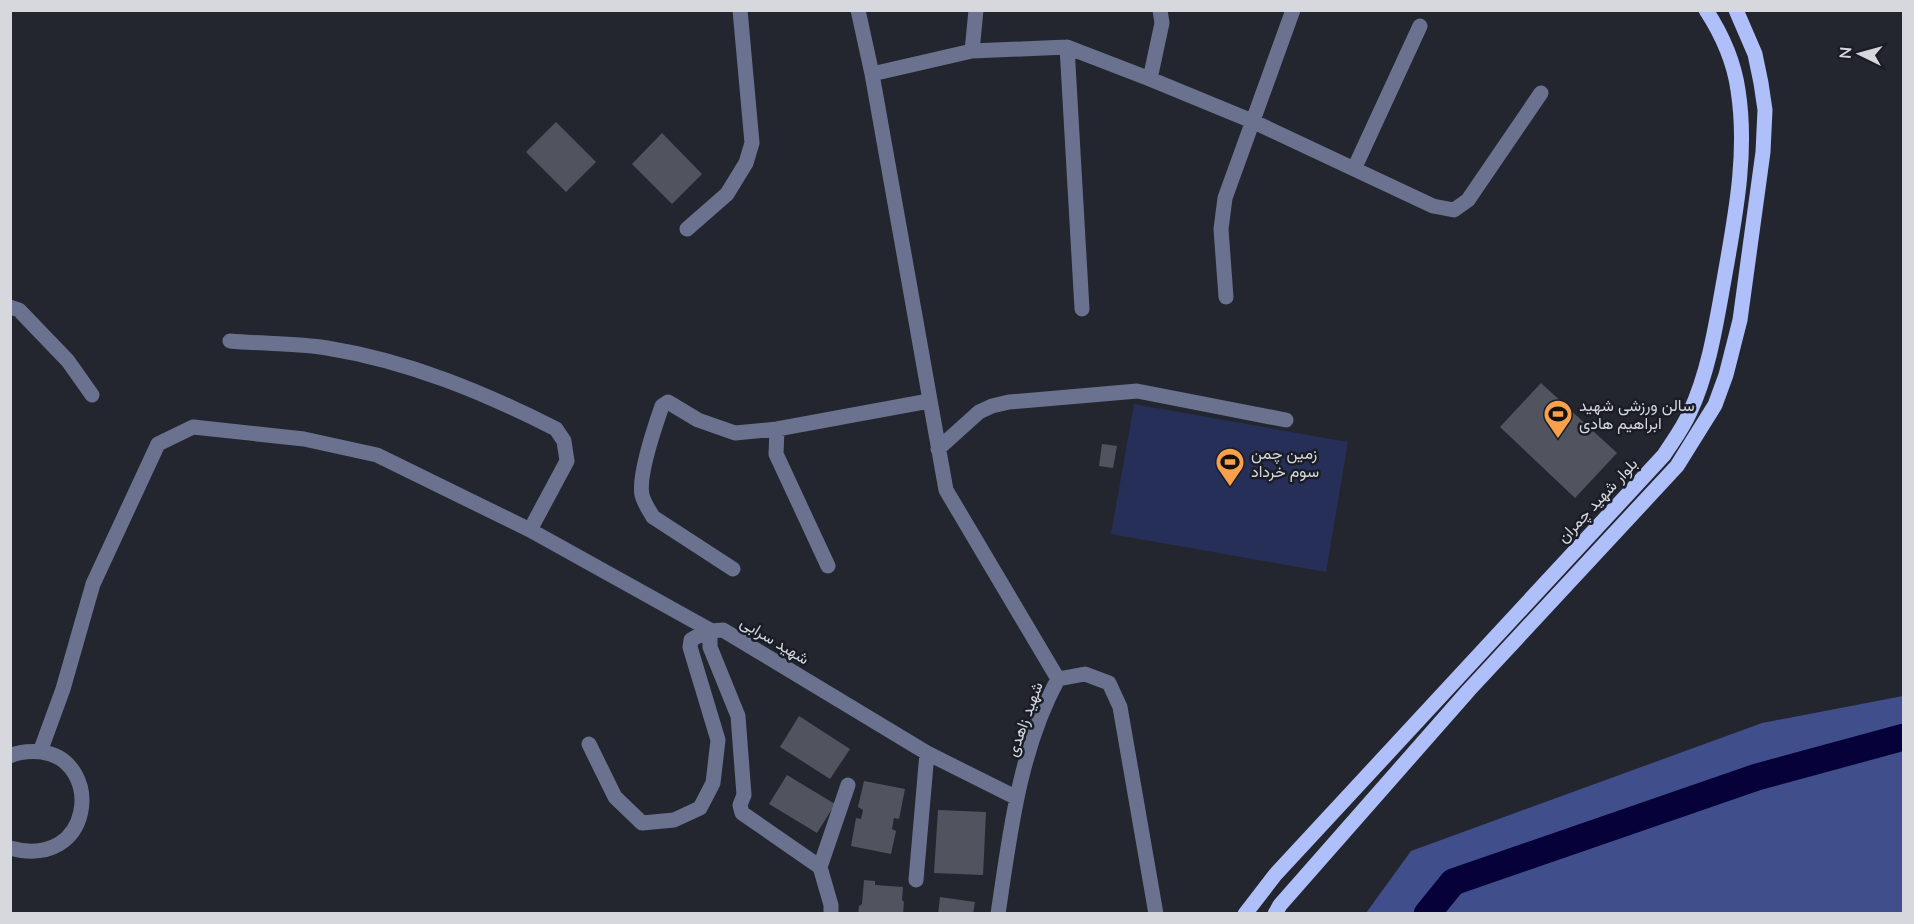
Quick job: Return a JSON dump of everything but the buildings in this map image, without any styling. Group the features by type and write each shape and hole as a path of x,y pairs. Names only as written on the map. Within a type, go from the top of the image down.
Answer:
{"main road":[{"name":"بلوار شهید چمران","path":"1245,914 1275,875 1664,455 1691,411 1701,384 1717,322 1742,161 1743,132 1738,88 1725,46 1706,10"},
{"path":"1275,914 1299,883 1469,690 1677,466 1715,405 1726,375 1740,320 1764,152 1765,110 1761,83 1755,54 1736,10"}],"street":[{"path":"687,229 727,194 746,163 752,143 740,10"},
{"path":"858,10 872,74 946,490 1058,679"},
{"path":"972,51 976,10"},
{"path":"1150,79 1162,23 1160,10"},
{"path":"1226,297 1221,229 1225,198 1293,10"},
{"path":"1354,169 1420,26"},
{"path":"872,74 972,51 1067,48 1150,79 1252,122 1433,206 1454,210 1467,200 1541,93"},
{"path":"1067,48 1082,309"},
{"path":"10,307 20,310 68,361 92,395"},
{"path":"230,341 326,348 417,369 467,387 556,429 564,441 567,461 530,530"},
{"path":"938,449 979,412 992,406 1009,402 1102,394 1137,392 1286,420"},
{"path":"733,569 653,517 646,504 642,494 644,469 662,406 668,402 698,420 735,433 777,429 929,401"},
{"name":"شهید سرابی","path":"40,752 63,689 93,584 158,444 193,427 304,439 377,455 530,530 710,630 723,630 927,753 1015,797"},
{"path":"777,429 776,454 828,566"},
{"path":"589,744 615,797 642,823 674,820 700,807 713,783 718,740 690,647 691,640 710,630 710,647 738,716 744,795 740,805 742,813 820,867"},
{"name":"شهید زاهدی","path":"998,914 1015,797 1045,702 1058,679 1085,674 1109,683 1120,707 1156,914"},
{"path":"10,756 31,750 61,760 72,771 80,785 83,801 80,817 73,831 61,843 45,851 27,852 10,848"},
{"path":"916,880 927,753"},
{"path":"831,914 831,905 820,867 848,785"}],"shaded area":[{"name":"زمین چمن سوم خرداد","path":"1134,404 1348,442 1326,572 1111,534"},
{"path":"1903,696 1903,913 1366,913 1411,851 1762,723"}],"waterway":[{"path":"1427,914 1453,882 1757,777 1904,737"}],"place":[{"name":"سالن ورزشی شهید ابراهیم هادی","path":"1558,440"},
{"name":"زمین چمن سوم خرداد","path":"1230,488"}]}
